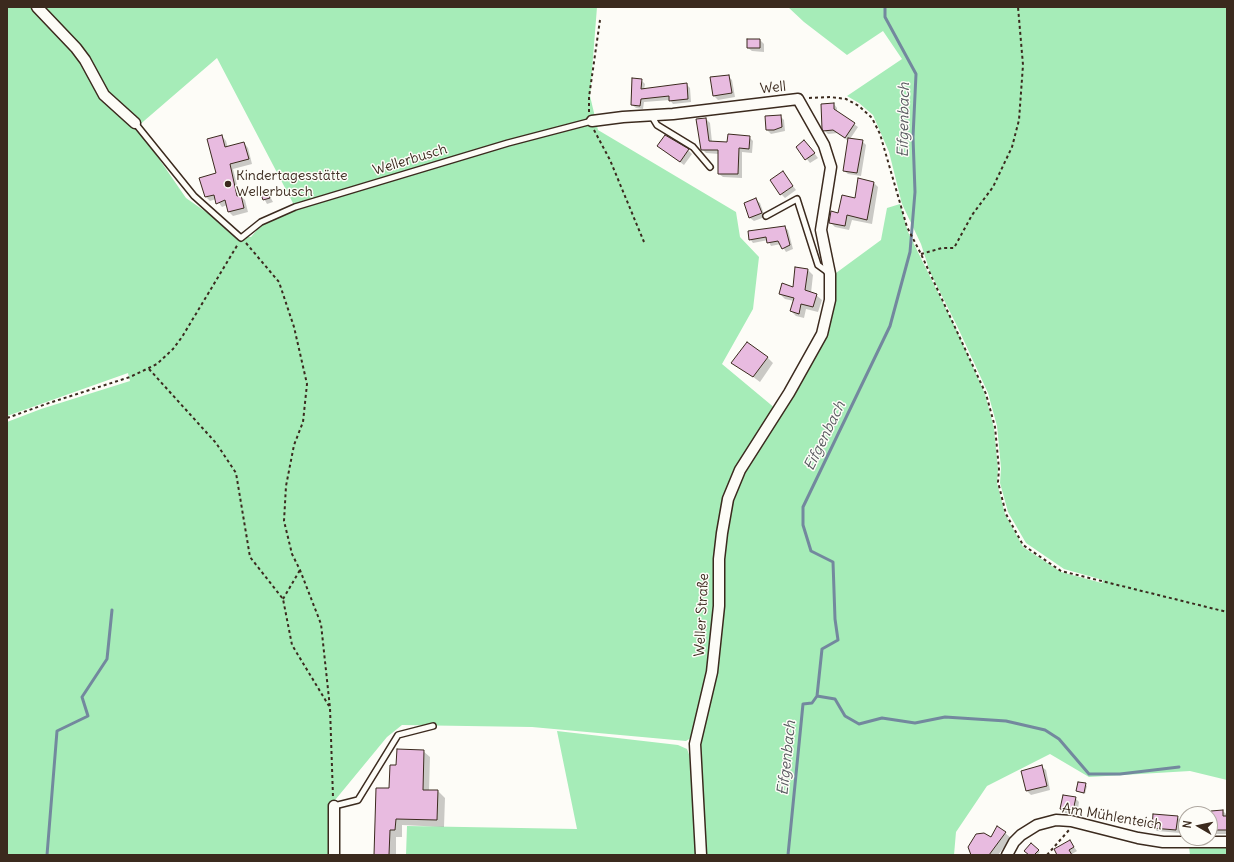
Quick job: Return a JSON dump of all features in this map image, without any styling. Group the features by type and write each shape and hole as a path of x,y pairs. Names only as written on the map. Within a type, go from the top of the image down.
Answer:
{"street":[{"path":"37,7 76,48 85,60 104,95 135,123"},
{"name":"Well","path":"592,121 798,100 824,145 831,167 821,230 830,274 830,300 822,334 789,392"},
{"name":"Weller Straße","path":"701,855 695,744 712,672 719,606 719,559 728,499 740,470 789,392"},
{"path":"334,806 334,855"},
{"name":"Am Mühlenteich","path":"1007,855 1014,842 1021,835 1037,825 1056,820 1071,821 1138,838 1163,842 1227,842"}],"lane":[{"path":"650,115 657,125 693,147 710,167"},
{"name":"Wellerbusch","path":"242,238 261,222 295,207 500,145 592,121"},
{"path":"135,123 194,196 242,238"},
{"path":"766,216 797,198 818,265 830,274"},
{"path":"334,806 358,800 398,735 433,726"}],"path":[{"path":"921,254 942,248 954,248 972,215 993,187 1009,154 1019,120 1023,65 1018,7"},
{"path":"600,20 588,102 592,121 644,242"},
{"path":"798,100 830,97 846,99 859,106 872,118 887,154 901,211 907,228 921,254 986,394 995,427 999,469 998,482 1006,514 1023,545 1061,571 1227,612"},
{"path":"7,418 130,377 149,369 165,358 182,338 242,238 279,282 294,327 306,384 304,422 294,445 286,486 284,521 292,554 300,570 321,624 330,708 334,806"},
{"path":"149,369 216,443 236,474 250,557 283,599 292,645 330,708"},
{"path":"283,599 300,570"},
{"path":"1047,855 1069,832 1071,821"}],"green space":[{"path":"7,7 597,7 590,96 595,117 507,141 294,205 217,58 137,127 186,198 239,235 251,237 262,224 298,209 509,145 596,122 598,130 736,212 740,237 759,257 753,309 722,364 776,409 727,498 710,671 694,736 686,741 532,727 402,725 387,737 331,805 333,855 7,855 7,422 41,409 130,381 128,373 7,416"},
{"path":"788,7 1227,7 1227,780 1190,771 1089,777 1050,754 987,786 956,832 954,855 703,855 699,745 720,558 730,499 742,469 823,334 832,274 836,273 881,240 887,208 900,204 908,232 956,329 985,394 994,428 998,469 997,483 1005,514 1023,547 1061,572 1102,583 1103,580 1064,569 1026,543 1008,512 1000,483 1001,468 997,426 988,393 930,272 921,244 902,204 889,152 873,115 859,103 847,96 902,59 883,31 847,55 804,22"},
{"path":"557,731 678,745 687,749 690,757 698,829 698,855 406,855 407,826 577,829"},
{"path":"1189,847 1227,847 1227,855 1190,855"}],"building":[{"path":"747,39 760,39 760,48 747,48"},
{"path":"729,75 732,93 713,96 710,77"},
{"path":"632,78 642,79 641,89 687,83 688,99 669,101 669,96 641,99 640,106 631,105"},
{"path":"834,103 834,109 855,123 845,138 833,130 823,131 822,129 821,104"},
{"path":"781,115 782,127 774,130 766,130 765,116"},
{"path":"706,118 709,141 727,142 728,134 750,136 749,149 739,148 738,174 718,174 718,150 701,150 696,119"},
{"path":"222,135 225,147 244,142 249,159 230,164 237,196 241,195 244,208 228,212 225,200 216,204 214,195 205,197 199,178 216,173 207,139"},
{"path":"665,135 689,149 680,162 657,146"},
{"path":"848,138 863,140 857,173 843,171"},
{"path":"804,140 815,153 805,160 796,147"},
{"path":"783,171 793,186 780,195 770,180"},
{"path":"858,178 874,182 867,220 847,215 845,226 829,223 831,211 838,213 842,195 855,198"},
{"path":"267,190 270,198 263,200 260,192"},
{"path":"756,198 762,213 749,218 744,203"},
{"path":"785,226 790,245 782,249 778,241 767,243 766,237 749,240 748,231"},
{"path":"795,267 808,269 805,290 817,294 813,307 801,304 799,314 790,311 794,298 779,294 782,283 793,287"},
{"path":"747,342 768,357 753,377 731,363"},
{"path":"397,749 424,750 423,790 438,790 437,820 396,819 395,830 390,830 389,855 374,855 376,788 389,788 390,765 396,765"},
{"path":"1042,765 1047,786 1026,791 1021,771"},
{"path":"1078,782 1086,783 1084,793 1076,791"},
{"path":"1063,795 1076,797 1073,811 1060,809"},
{"path":"1218,810 1223,810 1223,816 1227,816 1227,830 1218,830"},
{"path":"1153,814 1178,816 1176,830 1152,828"},
{"path":"997,826 1006,832 989,855 971,855 968,847 976,834 984,833 991,837"},
{"path":"1070,840 1074,847 1069,850 1072,855 1057,855 1054,849"},
{"path":"1031,843 1039,850 1034,855 1029,855 1024,851"}],"waterway":[{"name":"Eifgenbach","path":"788,855 803,704 812,703 817,696 822,649 838,640 835,619 833,562 811,551 803,525 803,507 890,326 910,252 915,192 913,137 916,74 885,17 885,7"},
{"path":"47,855 57,731 88,716 82,697 107,659 112,610"},
{"path":"817,696 835,699 845,716 859,724 882,718 915,723 945,717 1006,721 1045,730 1059,739 1089,774 1120,774 1179,767"}],"place":[{"name":"Kindertagesstätte Wellerbusch","path":"228,184"}]}
